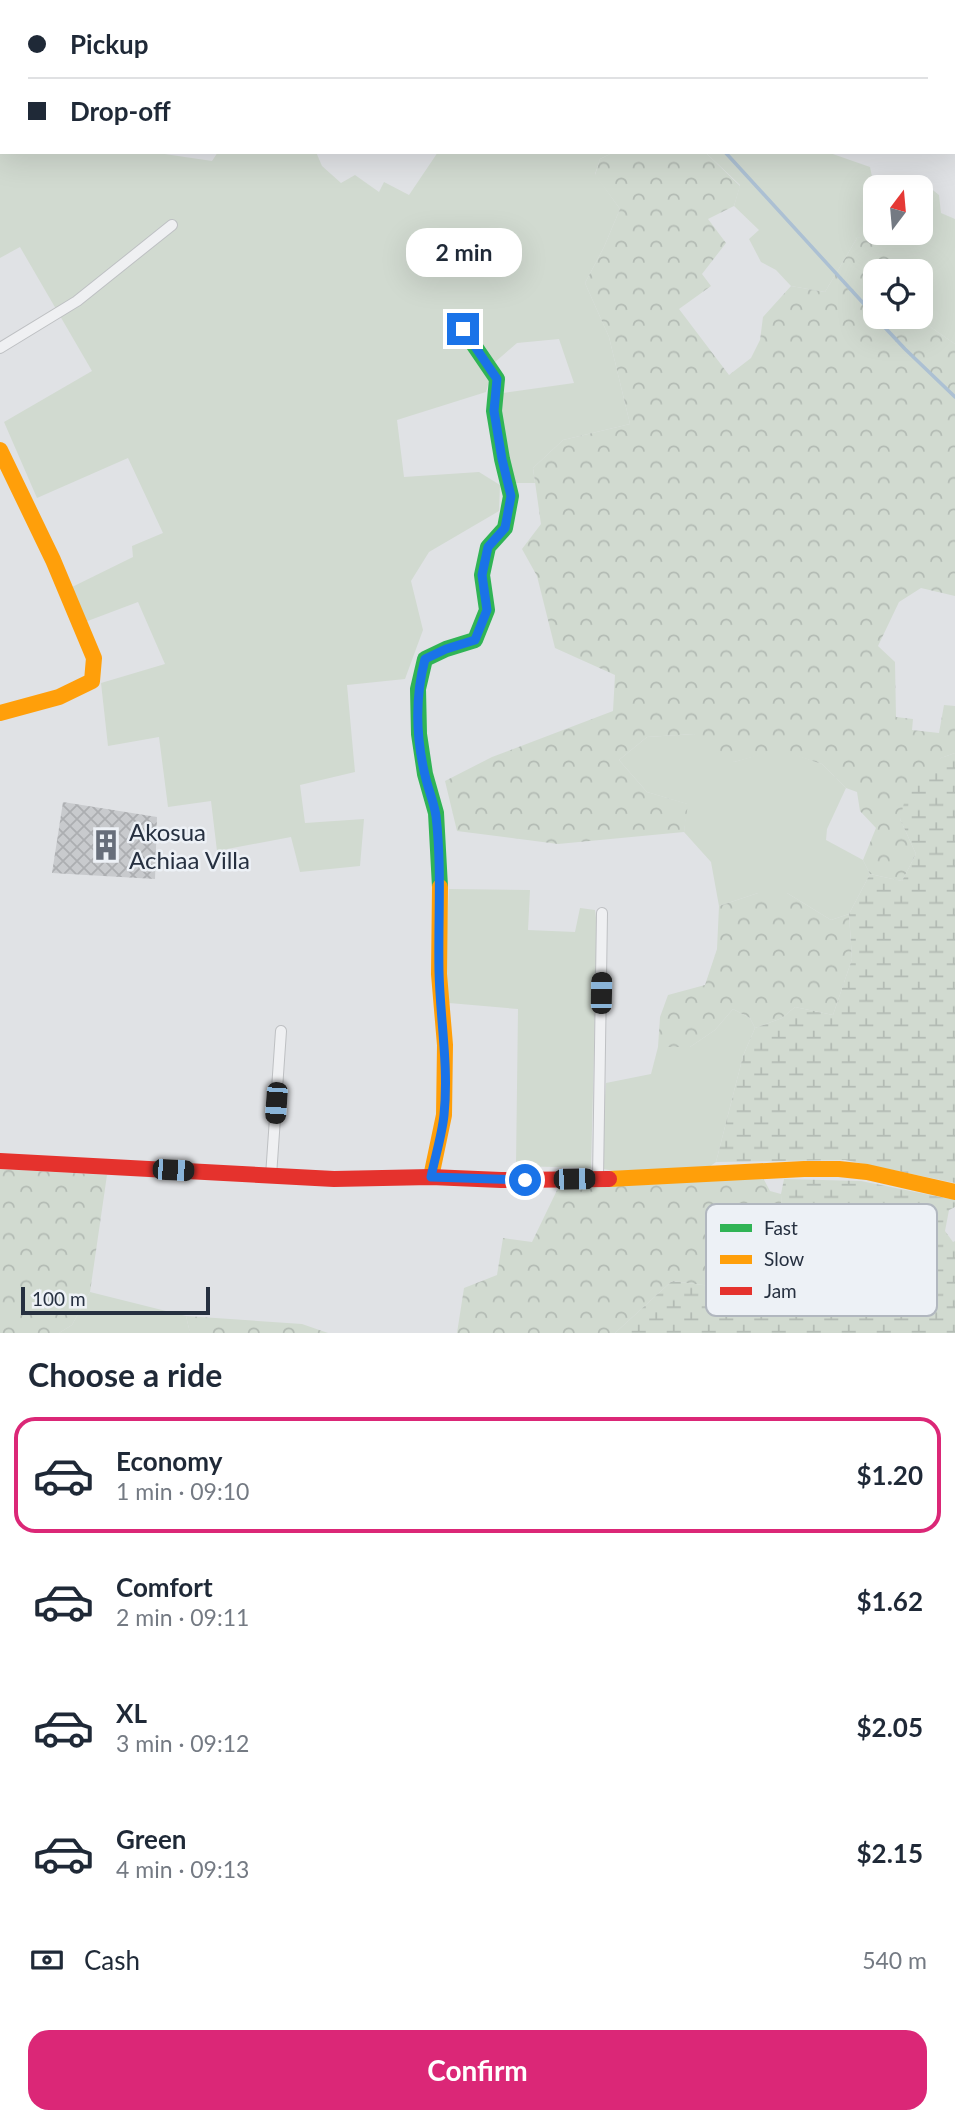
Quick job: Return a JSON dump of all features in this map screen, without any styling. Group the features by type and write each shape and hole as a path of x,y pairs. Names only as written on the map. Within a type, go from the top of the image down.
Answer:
{"street":[{"path":"0,348 77,301 172,225"},
{"path":"431,1177 444,1115 445,1045 439,974 440,867 436,813 425,775 419,734 418,689 425,659 475,640 487,610 482,575 488,547 505,528 511,496 494,411 497,379 463,329"},
{"path":"0,450 53,560 94,658 92,681 59,696 0,713"},
{"path":"598,1179 603,913"},
{"path":"271,1176 281,1031"},
{"path":"0,1161 334,1179 598,1179 839,1169 867,1172 955,1192"}],"green space":[{"path":"0,154 165,154 212,161 217,154 317,154 322,166 341,183 355,175 379,192 384,182 409,195 437,154 610,154 600,159 595,174 620,209 585,283 609,337 630,424 563,440 533,468 535,483 513,483 499,420 503,393 574,383 559,339 517,343 494,363 486,392 397,420 404,477 479,472 500,485 499,511 429,552 411,581 423,630 405,679 347,685 355,772 300,785 305,823 364,819 360,866 300,872 291,837 217,851 211,801 168,807 159,737 108,746 101,683 165,664 138,602 85,622 72,587 133,557 132,546 163,533 128,458 37,498 4,422 92,371 20,247 0,258"},
{"path":"610,154 707,154 740,186 734,206 708,219 726,243 702,274 711,286 679,309 729,375 751,358 760,340 763,317 791,286 825,292 857,238 863,236 863,245 876,245 892,259 863,259 863,329 933,329 955,344 955,596 921,588 899,602 878,646 895,662 896,717 913,719 912,730 939,733 944,705 955,706 955,753 941,758 900,819 916,854 902,881 870,874 863,860 876,828 860,811 857,792 846,788 822,764 779,750 734,762 704,753 694,734 647,737 619,760 647,792 688,804 684,832 558,844 457,831 445,781 492,757 613,711 615,675 555,648 537,576 522,549 541,524 533,468 563,440 630,424 609,337 585,283 620,209 595,175 600,159"},
{"path":"707,154 833,154 870,167 872,175 863,175 863,237 857,238 825,292 791,286 776,270 761,262 749,239 759,230 734,206 740,185"},
{"path":"933,190 939,195 941,213 955,219 955,344 933,329 933,259 891,259 874,245 933,245"},
{"path":"694,734 734,762 779,749 822,764 846,788 827,829 826,840 863,860 870,874 849,914 831,920 787,893 758,893 719,906 711,862 684,832 687,804 647,792 619,760 647,737"},
{"path":"955,753 955,1183 845,1160 716,1162 743,1056 755,1028 782,1018 795,1007 833,1015 852,959 849,914 870,874 902,881 916,854 900,819 909,783 941,758"},
{"path":"449,889 530,890 528,930 575,932 580,908 595,910 599,940 591,1168 516,1166 518,1009 449,1003 445,964"},
{"path":"758,893 787,893 831,920 849,914 852,959 833,1015 795,1007 782,1018 755,1028 750,1018 733,1009 715,1030 690,1047 658,1047 660,1017 668,995 705,985 717,949 719,906"},
{"path":"733,1009 750,1018 755,1028 743,1056 716,1162 709,1167 614,1171 604,1169 600,1163 606,1083 651,1074 658,1047 690,1047 715,1030"},
{"path":"0,1169 107,1175 90,1292 72,1325 59,1333 0,1333"},
{"path":"762,1176 770,1191 781,1194 781,1204 706,1204 706,1285 672,1281 615,1333 457,1333 464,1288 497,1275 503,1238 532,1242 559,1186"},
{"path":"784,1179 861,1181 955,1200 955,1207 949,1210 945,1231 953,1242 955,1241 955,1333 615,1333 672,1281 706,1285 706,1316 937,1316 937,1204 781,1204"},
{"path":"90,1292 186,1316 190,1333 59,1333 72,1325"},
{"path":"186,1316 302,1324 328,1333 190,1333"}],"building":[{"name":"Akosua Achiaa Villa","path":"63,802 157,817 155,879 52,873"}],"waterway":[{"path":"727,154 863,303"},
{"path":"886,329 955,397"}],"traffic: fast":[{"path":"440,887 436,813 425,774 419,734 418,689 425,659 475,640 487,610 482,575 488,547 505,528 511,496 494,411 497,379 463,329"}],"traffic: slow":[{"path":"0,450 53,560 94,658 92,681 59,697 0,713"},
{"path":"431,1177 444,1115 445,1045 439,974 440,887"},
{"path":"609,1179 839,1169 867,1172 955,1192"}],"traffic: jam":[{"path":"0,1161 334,1179 609,1179"}],"place":[{"name":"Akosua Achiaa Villa","path":"106,845"}],"route":[{"path":"463,329 497,379 494,411 511,496 505,528 488,547 482,575 487,610 475,640 425,659 418,689 419,734 425,775 436,813 440,867 439,974 445,1045 444,1115 431,1177 525,1180"}]}
